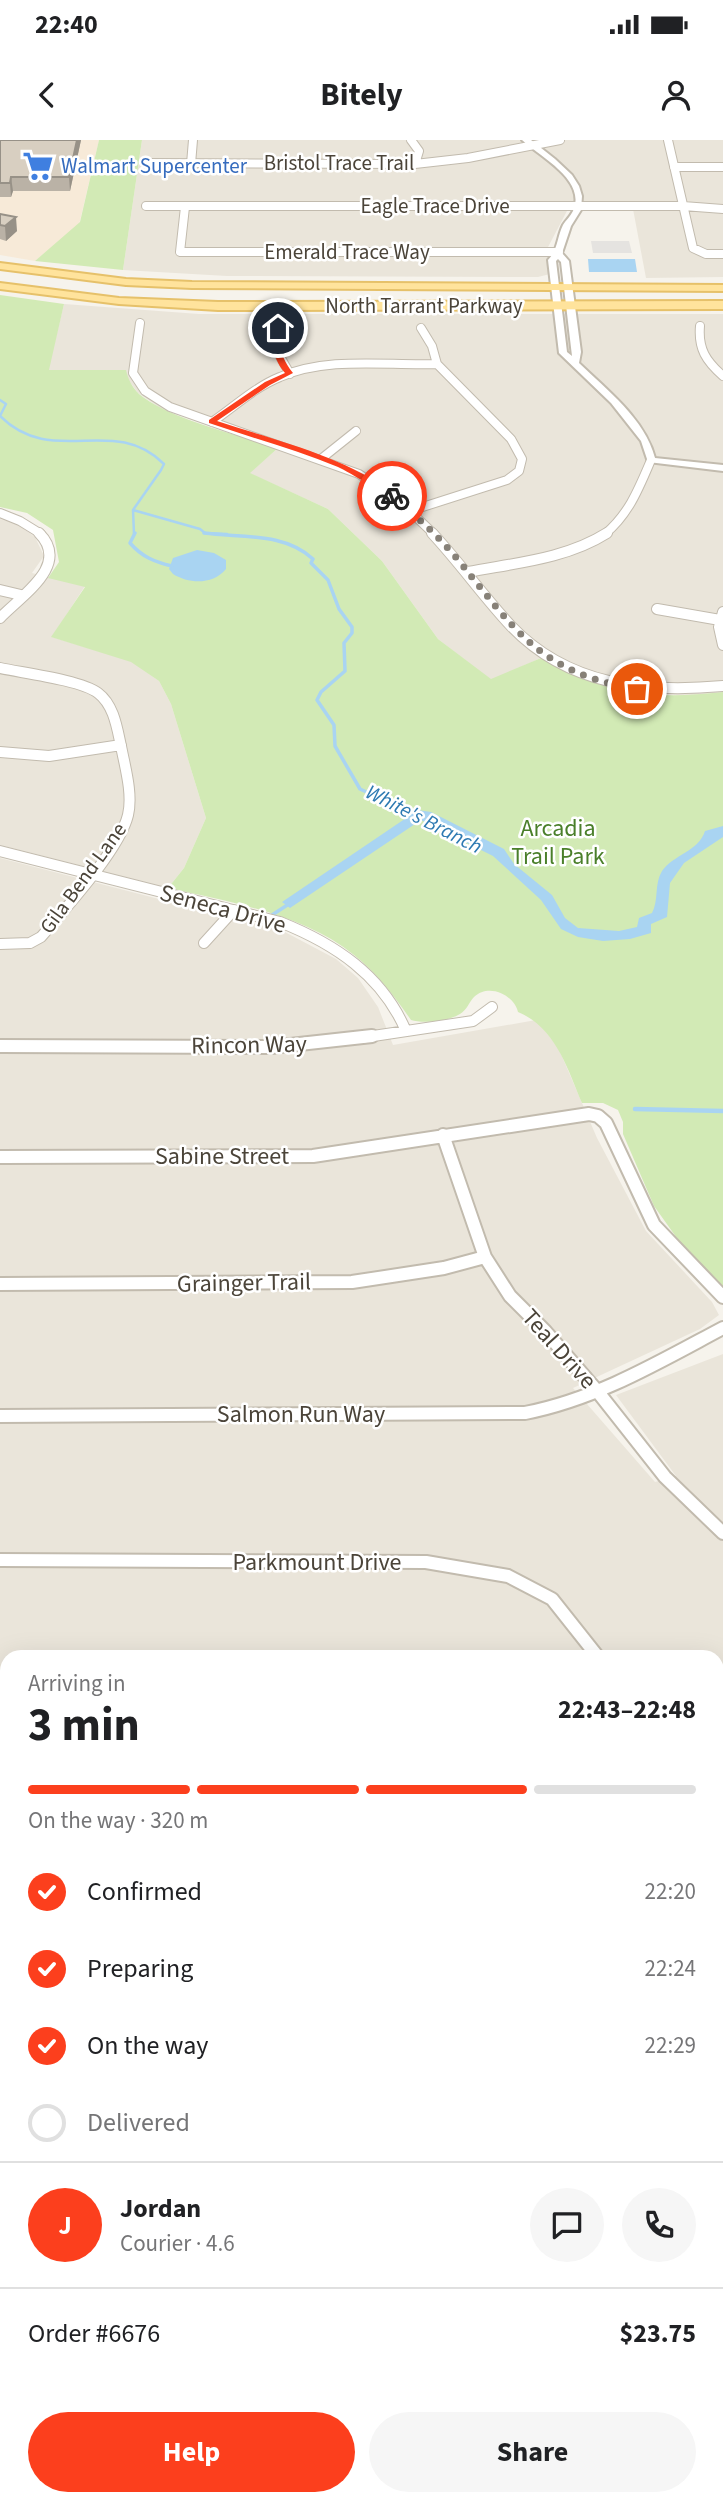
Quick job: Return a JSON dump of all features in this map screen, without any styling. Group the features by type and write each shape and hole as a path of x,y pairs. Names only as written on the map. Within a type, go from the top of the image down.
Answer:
{"main road":[{"name":"North Tarrant Parkway","path":"0,267 113,280 191,285 723,288"},
{"path":"0,275 16,269"},
{"name":"North Tarrant Parkway","path":"0,286 119,301 218,306 723,305"}],"street":[{"path":"191,163 193,140"},
{"path":"411,140 419,151 415,163"},
{"name":"Bristol Trace Trail","path":"145,163 415,163 468,158 529,142 560,140"},
{"path":"668,140 691,243 699,252 723,254"},
{"path":"468,572 574,549 601,537 624,514 651,460 646,441 622,411 564,353 552,260 559,254 567,228 579,206 577,191 558,165 529,142"},
{"path":"674,167 723,167"},
{"name":"Eagle Trace Drive","path":"146,206 683,206 723,209"},
{"name":"Emerald Trace Way","path":"185,207 180,252 559,254"},
{"path":"559,254 565,261 572,305 577,352 575,362"},
{"path":"139,323 132,366 139,384 161,403 354,471 375,483 440,540 518,633 570,670 608,683 637,689 674,691 723,686"},
{"path":"700,326 698,343 701,350 723,376"},
{"path":"278,328 276,345 279,362 290,373"},
{"path":"410,511 496,485 514,475 521,465 520,452 511,439 437,364 432,346 421,328"},
{"path":"212,422 268,384 290,373 332,366 437,364"},
{"path":"321,459 356,430"},
{"path":"651,460 723,468"},
{"path":"0,513 25,521 45,536 51,556 47,569 0,618"},
{"path":"0,590 21,595"},
{"path":"657,609 721,616 719,634 723,645"},
{"name":"Gila Bend Lane","path":"0,668 90,688 104,695 111,705 121,746 128,813 124,828 41,937 30,943 0,944"},
{"path":"0,752 49,756 121,746"},
{"name":"Seneca Drive","path":"0,851 297,928 339,950 369,976 391,1001 406,1031"},
{"path":"204,943 234,910"},
{"name":"Rincon Way","path":"0,1046 272,1047 324,1043 473,1021 492,1007"},
{"name":"Sabine Street","path":"0,1157 313,1156 560,1116 589,1114 598,1116 606,1123 654,1225 723,1297"},
{"name":"Teal Drive","path":"443,1135 485,1257 510,1296 545,1331 598,1392 665,1477 723,1534"},
{"name":"Grainger Trail","path":"0,1284 352,1282 444,1268 485,1257"},
{"name":"Salmon Run Way","path":"0,1416 525,1413 554,1410 598,1392 723,1328"},
{"name":"Parkmount Drive","path":"0,1560 426,1562 508,1576 552,1599 592,1650"}],"shaded area":[{"path":"0,140 99,140 79,225 35,261 0,255"},
{"path":"142,140 723,140 723,277 646,278 633,209 568,209 547,249 550,274 538,277 227,276 123,270"},
{"path":"591,241 629,241 632,253 593,253"},
{"path":"64,304 199,314 723,314 723,692 688,696 623,691 578,678 541,658 491,680 438,639 382,561 328,509 249,473 277,449 160,408 138,393 129,381 48,370"},
{"path":"0,519 17,524 35,537 44,556 32,573 85,586 52,637 131,661 159,681 171,704 206,818 184,868 168,888 0,845"},
{"path":"0,858 283,931 336,959 358,978 378,1007 393,1045 536,1020 558,1047 597,1138 646,1231 712,1302 719,1315 700,1329 573,1388 655,1482 676,1476 616,1395 723,1354 723,1650 0,1650"}],"green space":[{"path":"99,140 142,140 123,270 35,261 80,222"},
{"name":"Arcadia Trail Park","path":"0,295 64,304 49,370 126,370 134,389 152,403 205,426 278,448 250,473 328,509 382,561 438,639 491,679 541,658 586,680 629,692 673,695 723,692 723,1289 684,1248 654,1206 623,1134 623,1122 618,1110 603,1103 582,1103 559,1050 542,1028 518,1012 506,996 487,991 474,997 460,1014 455,1016 429,1022 411,1020 370,969 334,941 312,929 265,911 168,888 184,868 206,818 171,704 159,681 131,662 51,637 85,587 48,578 59,562 53,530 27,513 0,507"}],"water":[{"path":"588,259 635,259 637,272 589,272"},
{"path":"197,550 214,553 226,560 226,569 214,578 201,581 186,580 173,574 169,569 173,558"},
{"path":"418,810 431,812 504,849 514,864 552,895 565,918 578,928 619,931 637,927 639,918 652,913 662,871 692,848 705,831 723,826 723,837 684,863 670,883 667,917 651,924 651,933 630,939 603,941 578,937 561,929 541,900 493,856 421,820 290,908 282,902"}],"building":[{"name":"Walmart Supercenter","path":"0,140 77,140 69,177 11,177 10,183 0,183"},
{"path":"0,214 16,217 5,226 0,225"}],"waterway":[{"name":"White's Branch","path":"0,400 6,404 0,416 20,431 41,439 124,442 144,449 164,464 133,510"},
{"name":"White's Branch","path":"133,510 200,529 205,533 227,534"},
{"path":"133,510 134,534"},
{"path":"135,533 130,543 139,552 172,566"},
{"name":"White's Branch","path":"204,533 276,540 302,550 313,559 311,563 328,580 339,609 352,627 352,633 344,643 345,671 321,692 317,700 334,725 335,746 360,789 418,816"},
{"path":"272,915 292,902"},
{"path":"635,1109 723,1111"}],"way so far":[{"path":"392,496 427,526 511,626 537,649 559,664 585,676 637,689"}],"place":[{"name":"Walmart Supercenter","path":"38,166"}],"route":[{"path":"278,328 276,345 279,362 290,373 268,384 212,422 354,471 392,496"}]}
